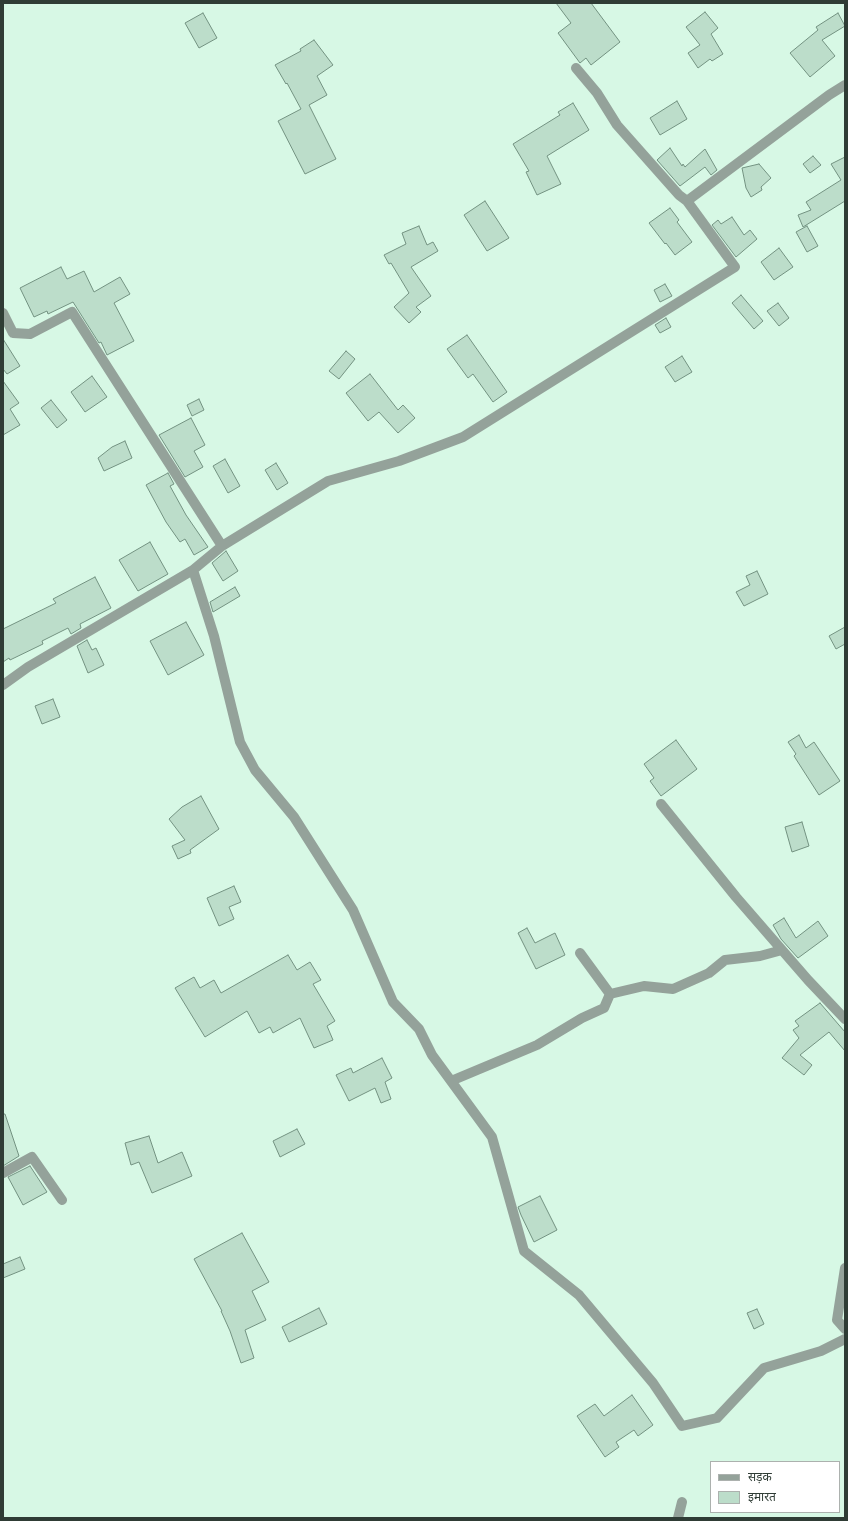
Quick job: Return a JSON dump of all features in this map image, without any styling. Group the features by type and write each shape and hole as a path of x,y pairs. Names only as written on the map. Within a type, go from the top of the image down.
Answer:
{"street":[{"path":"3,685 28,667 193,570 222,546 328,481 399,461 463,437 735,267 687,201 679,195 617,124 597,94 576,68"},
{"path":"687,201 829,95 845,85"},
{"path":"3,313 13,333 30,334 72,312 222,546"},
{"path":"193,570 214,636 240,742 254,770 294,817 353,910 393,1002 419,1029 432,1055 492,1137 524,1251 579,1295 653,1383 682,1426 716,1418 764,1368 821,1351 845,1339"},
{"path":"661,804 736,897 808,980 845,1019"},
{"path":"610,994 644,986 673,989 708,973 725,960 760,956 782,950"},
{"path":"580,953 610,994"},
{"path":"451,1081 538,1045 582,1018 604,1008 610,994"},
{"path":"3,1173 32,1157 62,1200"},
{"path":"845,1268 836,1320 845,1329"},
{"path":"678,1518 682,1502"}],"building":[{"path":"556,3 591,3 620,42 591,65 586,58 580,63 558,33 571,23"},
{"path":"705,12 718,28 711,34 723,54 712,61 710,59 698,68 688,53 700,45 686,27"},
{"path":"203,13 217,38 199,48 185,23"},
{"path":"838,13 845,26 822,40 835,56 810,77 790,53 818,30 816,27"},
{"path":"314,40 333,65 317,76 327,95 309,105 336,159 305,174 278,121 301,109 275,65 301,51 300,49"},
{"path":"677,101 687,119 660,135 650,118"},
{"path":"573,103 589,130 547,156 561,184 537,195 526,172 529,171 513,144 560,115 558,112"},
{"path":"670,148 682,166 683,164 685,167 705,149 717,170 711,175 705,167 680,186 657,160"},
{"path":"813,156 821,165 810,173 803,164"},
{"path":"845,157 845,201 803,227 798,215 811,210 806,202 841,180 831,164"},
{"path":"759,164 771,178 761,187 762,190 751,197 746,188 742,168"},
{"path":"485,201 509,238 487,251 464,215"},
{"path":"670,208 679,220 677,222 692,242 675,255 649,223"},
{"path":"732,217 744,235 750,230 757,239 736,257 712,225 718,220 721,224"},
{"path":"419,226 427,245 433,242 438,251 411,267 431,296 416,307 421,312 409,323 394,307 409,293 391,263 389,264 384,255 406,244 402,233"},
{"path":"807,226 818,246 807,252 796,232"},
{"path":"779,248 793,267 774,280 761,262"},
{"path":"61,267 67,279 84,271 94,292 120,277 130,294 114,303 134,341 107,355 101,342 99,343 73,302 48,314 47,311 34,317 20,288"},
{"path":"665,284 672,296 660,302 654,290"},
{"path":"741,295 763,321 754,329 732,303"},
{"path":"778,303 789,318 779,326 767,311"},
{"path":"666,318 671,327 660,333 655,325"},
{"path":"467,335 507,392 493,402 473,374 468,378 447,349"},
{"path":"3,339 20,366 7,374 3,369"},
{"path":"346,351 355,359 339,379 329,371"},
{"path":"682,356 692,372 675,382 665,367"},
{"path":"370,374 398,410 403,405 415,418 398,433 379,412 368,421 346,393"},
{"path":"92,376 107,397 85,412 71,392"},
{"path":"3,381 19,403 10,409 20,425 3,435"},
{"path":"199,399 204,410 192,416 187,405"},
{"path":"51,400 67,420 57,428 41,408"},
{"path":"191,418 205,445 194,451 203,467 185,477 159,435"},
{"path":"125,441 132,458 104,471 98,458 112,447"},
{"path":"225,459 240,486 228,493 213,466"},
{"path":"276,463 288,483 277,490 265,470"},
{"path":"168,473 174,484 170,486 186,515 208,547 194,555 185,539 180,542 166,522 146,485"},
{"path":"150,542 168,574 138,591 119,560"},
{"path":"226,551 238,571 223,581 212,563"},
{"path":"757,571 768,594 744,606 736,592 750,585 746,576"},
{"path":"95,577 111,608 80,624 81,628 71,634 68,628 42,641 43,644 3,662 3,629 56,603 53,599"},
{"path":"235,587 240,596 213,612 210,602"},
{"path":"186,622 204,655 168,675 150,641"},
{"path":"845,627 845,644 836,649 829,636"},
{"path":"87,640 92,650 96,648 104,665 88,673 77,646"},
{"path":"53,699 60,717 42,724 35,706"},
{"path":"799,735 806,748 814,742 840,781 819,795 794,756 796,754 788,742"},
{"path":"676,740 697,769 661,796 650,781 654,778 644,764"},
{"path":"201,796 219,829 190,850 191,853 178,859 172,846 185,840 169,819 182,807"},
{"path":"802,822 809,846 792,852 785,827"},
{"path":"234,886 241,902 229,907 234,919 219,926 207,898"},
{"path":"784,918 796,938 818,921 828,936 798,958 781,939 773,925"},
{"path":"527,928 535,943 555,933 565,955 536,969 518,933"},
{"path":"288,955 297,970 310,962 321,980 313,984 335,1021 327,1026 333,1040 314,1048 300,1018 273,1033 270,1027 259,1033 247,1011 205,1037 175,988 194,977 200,988 214,980 221,993"},
{"path":"820,1003 845,1032 845,1051 829,1032 800,1055 812,1065 804,1075 782,1058 799,1038 793,1030 799,1026 795,1021"},
{"path":"382,1058 392,1078 385,1082 391,1099 381,1103 375,1088 349,1101 336,1075 351,1068 353,1073"},
{"path":"3,1114 5,1114 19,1156 3,1166"},
{"path":"297,1129 305,1144 280,1157 273,1141"},
{"path":"149,1136 158,1163 182,1152 192,1176 152,1193 139,1162 131,1165 125,1143"},
{"path":"30,1166 47,1192 23,1205 8,1177"},
{"path":"540,1196 557,1230 534,1242 518,1207"},
{"path":"242,1233 269,1282 252,1291 266,1320 245,1330 254,1358 241,1363 222,1311 194,1259"},
{"path":"20,1257 25,1269 3,1278 3,1264"},
{"path":"319,1308 327,1324 289,1342 282,1327"},
{"path":"757,1309 764,1324 754,1329 747,1313"},
{"path":"632,1395 653,1425 638,1436 634,1430 616,1442 619,1447 605,1457 577,1416 595,1404 604,1416"}]}
